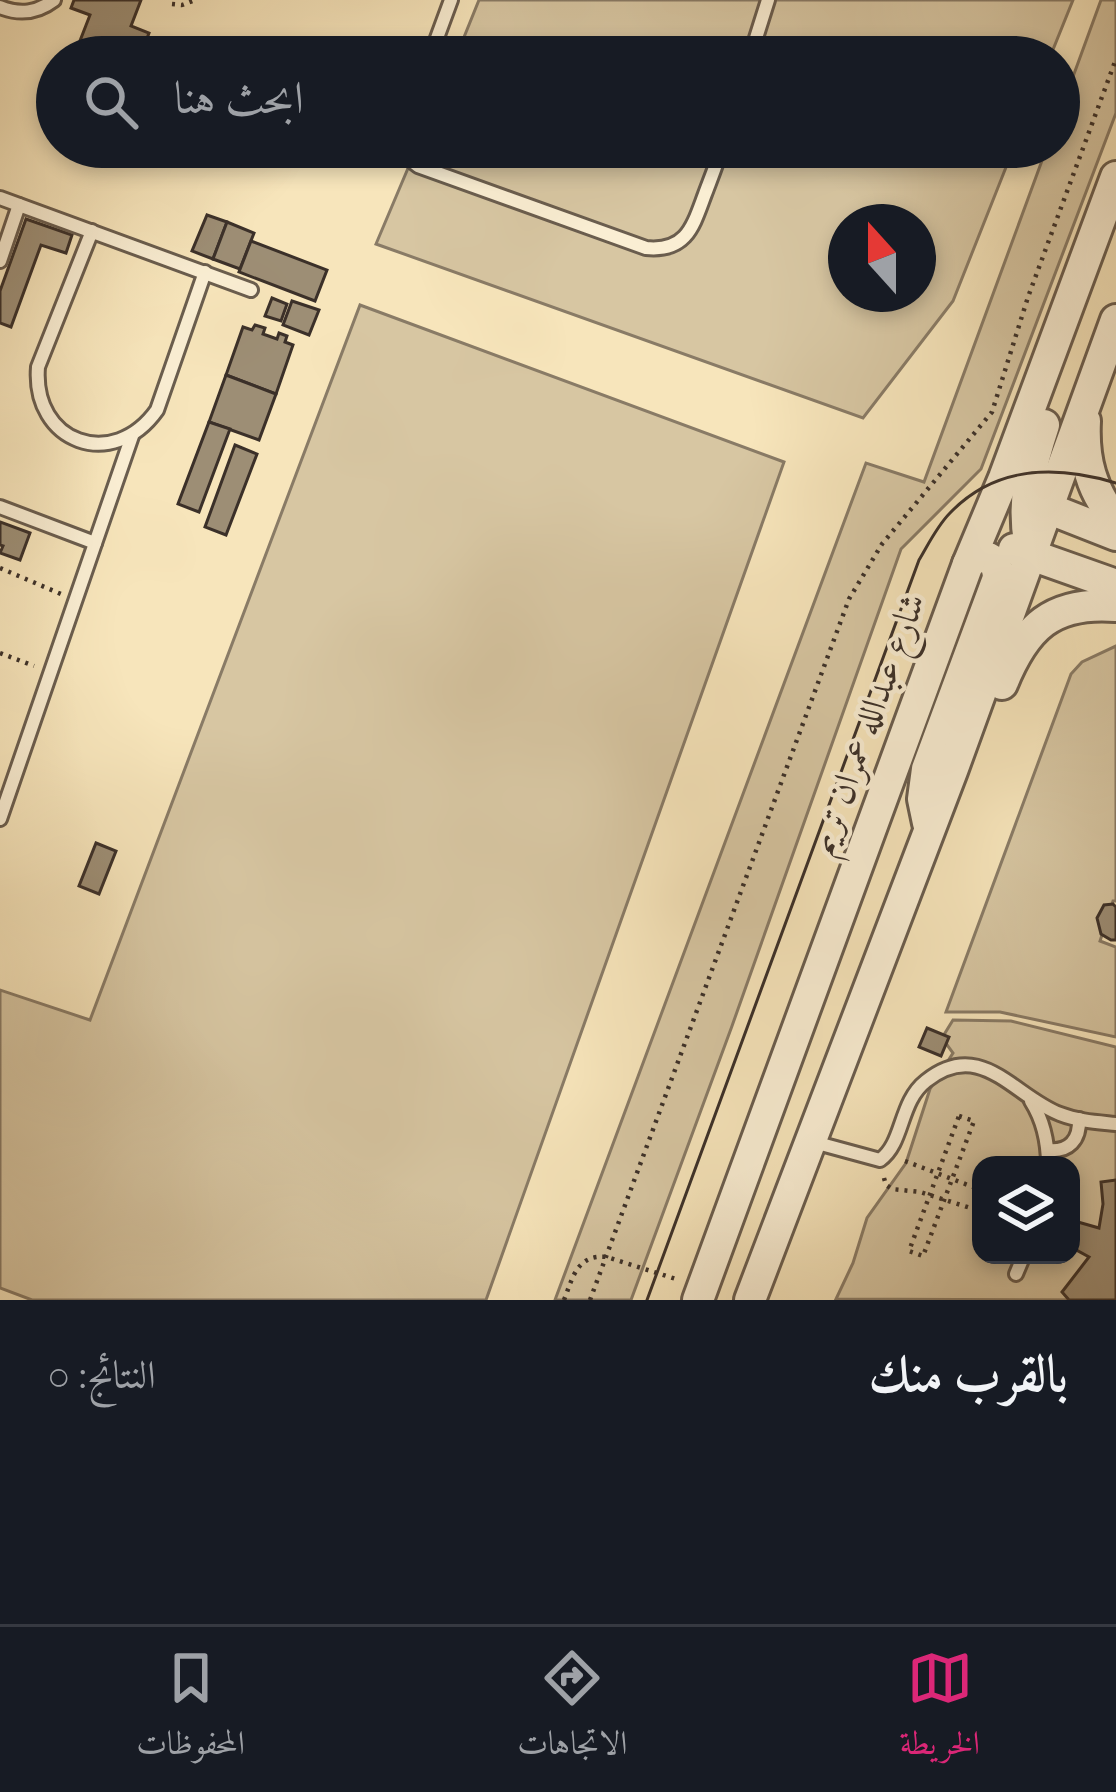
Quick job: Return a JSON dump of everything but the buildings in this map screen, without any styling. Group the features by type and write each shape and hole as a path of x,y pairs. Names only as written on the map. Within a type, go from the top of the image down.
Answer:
{"street":[{"name":"شارع عبدالله عمران تريم","path":"750,1300 1030,554 1024,499 1116,178"},
{"path":"1116,228 1042,430 1024,499 1116,535"},
{"name":"شارع عبدالله عمران تريم","path":"700,1294 973,550 1024,499 1086,401 1116,320"},
{"path":"1086,401 1083,445 1090,475 1116,520"},
{"path":"930,828 923,799 927,770 998,578 993,560 985,555 975,557 973,550 1030,554 1116,585"},
{"path":"952,771 976,741 1022,641 1041,622 1064,610 1090,604 1116,606"}],"lane":[{"path":"0,7 34,11 53,0"},
{"path":"438,36 451,0"},
{"path":"757,36 768,0"},
{"path":"424,168 658,249 670,247 690,232 714,168"},
{"path":"0,198 251,290"},
{"path":"0,261 20,205"},
{"path":"92,231 38,367 41,403 62,432 79,441 115,442 147,424 157,410 205,272"},
{"path":"0,819 132,436"},
{"path":"0,507 95,543"},
{"path":"809,1141 885,1156 912,1095 923,1082 953,1068 986,1068 1042,1106 1078,1119 1116,1124"},
{"path":"1028,1094 1038,1112 1048,1156"},
{"path":"1050,1156 1076,1140 1078,1119"},
{"path":"1016,1274 1020,1264"}],"path":[{"path":"172,4 195,0"},
{"path":"1080,156 1116,59"},
{"path":"590,1300 849,599 882,544 992,412 1076,168"},
{"path":"0,568 76,600"},
{"path":"0,653 51,672"},
{"path":"959,1116 974,1121 952,1180 923,1256 909,1251 959,1116"},
{"path":"972,1187 885,1156 886,1185 892,1189 972,1207"},
{"path":"564,1300 577,1267 596,1256 700,1294"}],"shaded area":[{"path":"479,0 1073,0 1058,36 464,36"},
{"path":"1101,0 1116,0 1116,113 981,469 901,549 631,1300 555,1300 866,463 924,482 1039,168 1080,168 1080,58"},
{"path":"408,168 1006,168 953,301 863,418 376,244"},
{"path":"360,305 784,462 486,1300 32,1300 0,1288 0,990 90,1020"},
{"path":"1116,646 1116,901 1100,941 1116,947 1116,1037 1000,1012 946,1012 1071,674 1082,662"},
{"path":"953,1020 1011,1021 1116,1047 1116,1300 836,1299 867,1218 906,1163 930,1089 953,1053 942,1038"}],"tram line":[{"path":"647,1300 929,542 945,518 968,497 1007,478 1071,473 1116,483"}]}
